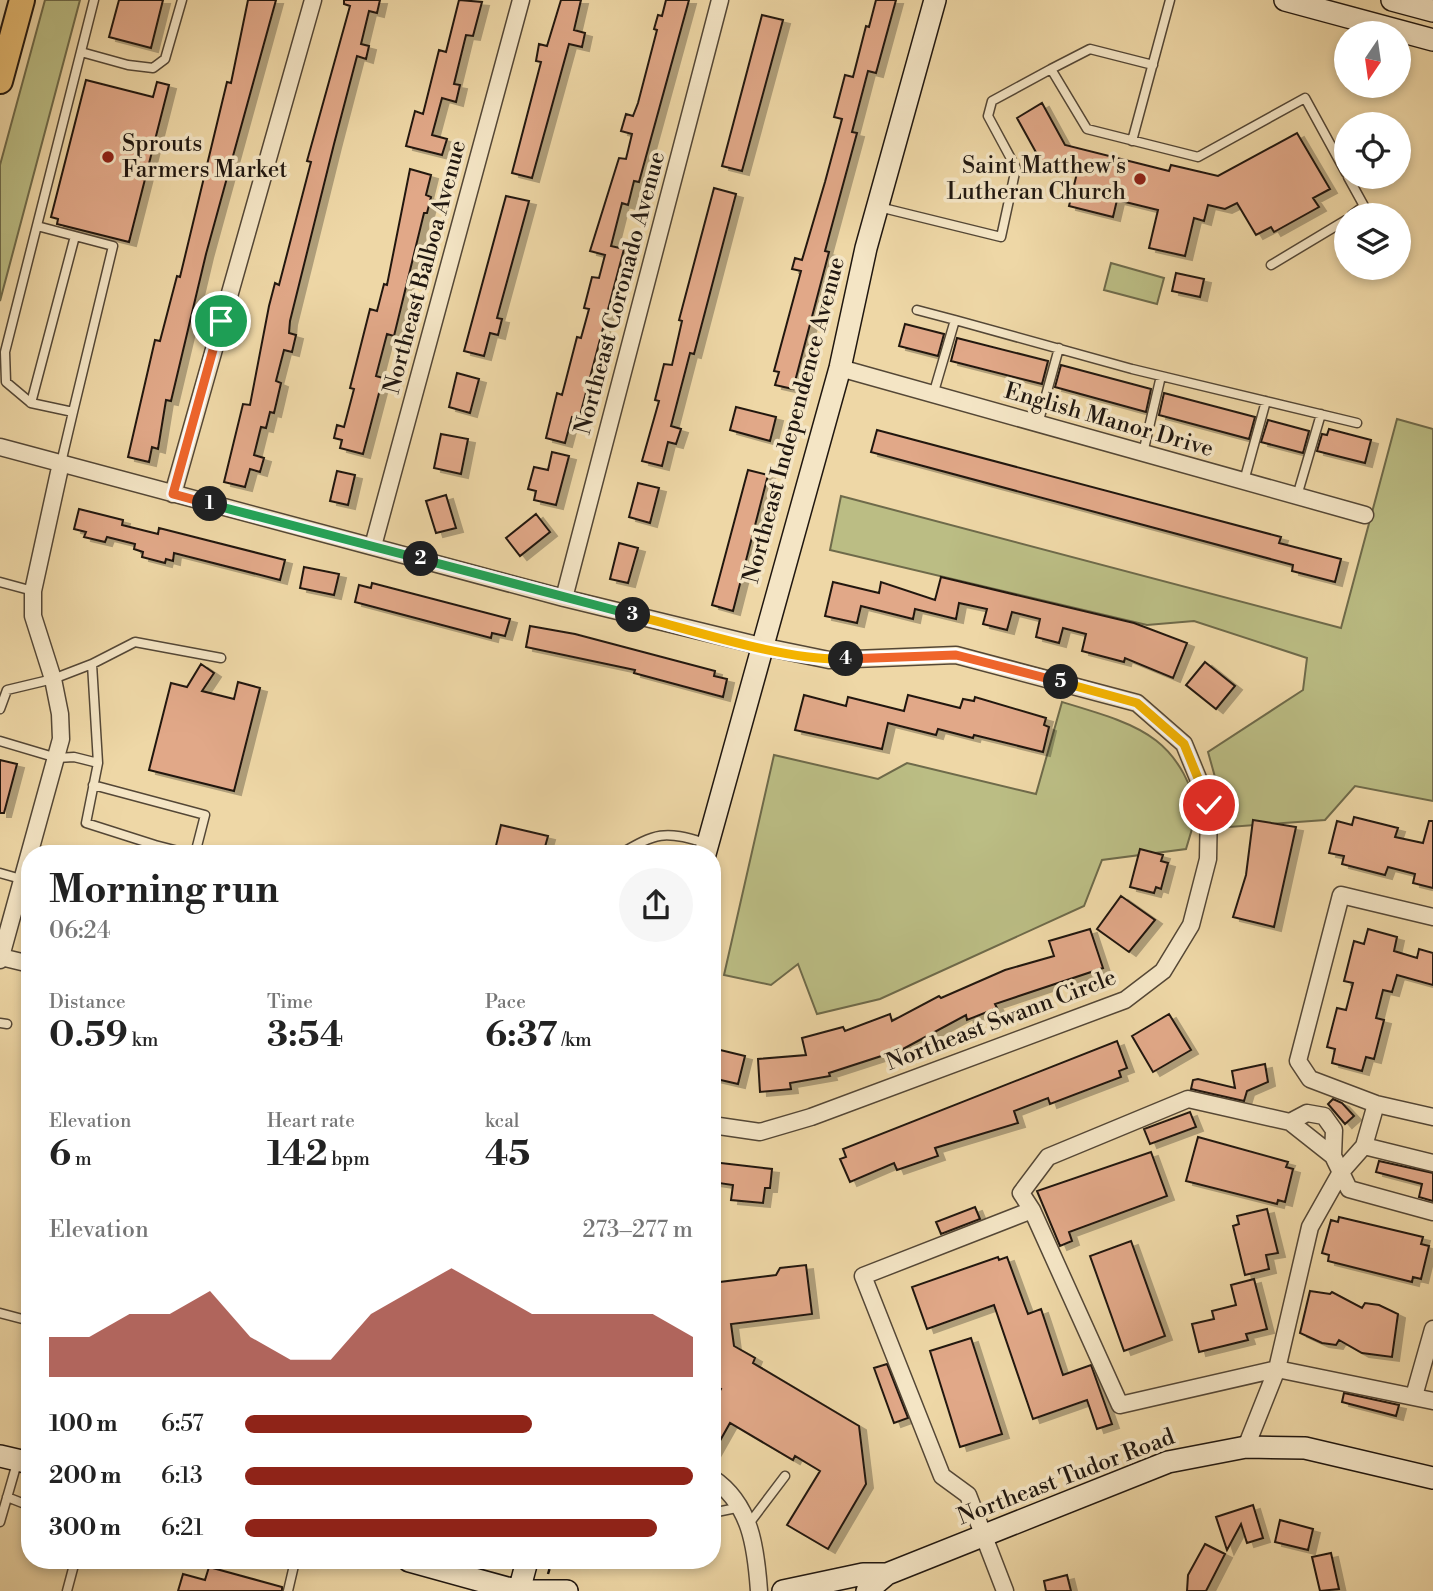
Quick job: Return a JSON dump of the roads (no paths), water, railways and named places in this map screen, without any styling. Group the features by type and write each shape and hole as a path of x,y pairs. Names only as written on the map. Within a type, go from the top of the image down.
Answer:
{"main road":[{"path":"0,81 22,0"}],"street":[{"path":"173,494 313,0"},
{"name":"Northeast Balboa Avenue","path":"373,546 521,0"},
{"name":"Northeast Coronado Avenue","path":"564,598 720,0"},
{"name":"Northeast Independence Avenue","path":"708,845 839,368 877,207 935,0"},
{"path":"1285,0 1433,40"},
{"path":"1392,0 1433,11"},
{"name":"English Manor Drive","path":"839,368 1365,515"},
{"name":"Northeast Swann Circle","path":"0,447 564,598 761,646 829,660 956,655 1137,703 1184,744 1209,805 1208,859 1191,925 1163,971 1125,1000 811,1117 760,1132 721,1126"},
{"path":"31,845 57,758 60,714 52,679 37,637 33,591 61,464"},
{"path":"21,879 0,959 21,962"},
{"path":"1433,917 1341,895 1298,1061 1310,1079 1376,1104 1433,1117"},
{"path":"1433,1212 1349,1189 1333,1156 1290,1122 1188,1099 1048,1157 1021,1193 1032,1210 1121,1405 1277,1369 1433,1401"},
{"path":"1246,1447 1277,1369 1310,1227 1341,1172 1364,1146 1376,1104"},
{"path":"1290,1122 1307,1113 1324,1116 1334,1130 1333,1156"},
{"path":"1364,1146 1433,1163"},
{"path":"1005,1591 968,1495 942,1476 863,1276 1032,1210"},
{"path":"1414,1396 1433,1329"},
{"name":"Northeast Tudor Road","path":"867,1591 887,1574 1168,1462 1246,1447 1305,1448 1433,1478"},
{"path":"721,1487 740,1507 753,1536 759,1591"},
{"path":"438,1569 518,1591 525,1569"},
{"name":"Northeast Tudor Road","path":"783,1591 863,1574 887,1574"},
{"path":"526,1591 566,1591"}],"lane":[{"path":"73,412 32,403 6,382 5,352 94,0"},
{"path":"81,52 153,68 165,59 182,0"},
{"path":"1132,141 1170,0"},
{"path":"877,207 1001,237 1016,168 988,116 992,101 1090,49 1153,65"},
{"path":"1051,69 1087,129 1201,157 1305,98 1334,151"},
{"path":"37,226 113,246 61,464"},
{"path":"1272,265 1334,227"},
{"path":"32,403 75,236"},
{"path":"917,310 1161,376 1357,423"},
{"path":"933,394 955,320"},
{"path":"1038,424 1059,348"},
{"path":"1143,453 1161,376"},
{"path":"1244,481 1266,401"},
{"path":"1297,496 1321,414"},
{"path":"0,582 33,591"},
{"path":"0,709 7,690 52,679 92,664 135,642 220,658"},
{"path":"92,664 98,763 86,823 141,845"},
{"path":"0,741 57,758 74,757 98,763"},
{"path":"93,785 205,815 197,845"},
{"path":"636,845 653,835 682,836 699,845"},
{"path":"0,873 21,879"},
{"path":"0,1313 21,1319"},
{"path":"0,1522 16,1460"},
{"path":"748,1525 785,1476"},
{"path":"7,1497 21,1502"},
{"path":"721,1511 740,1507"},
{"path":"67,1591 73,1569"},
{"path":"288,1591 293,1569"}],"place":[{"name":"Sprouts Farmers Market","path":"108,157"},
{"name":"Saint Matthew's Lutheran Church","path":"1140,179"}]}
